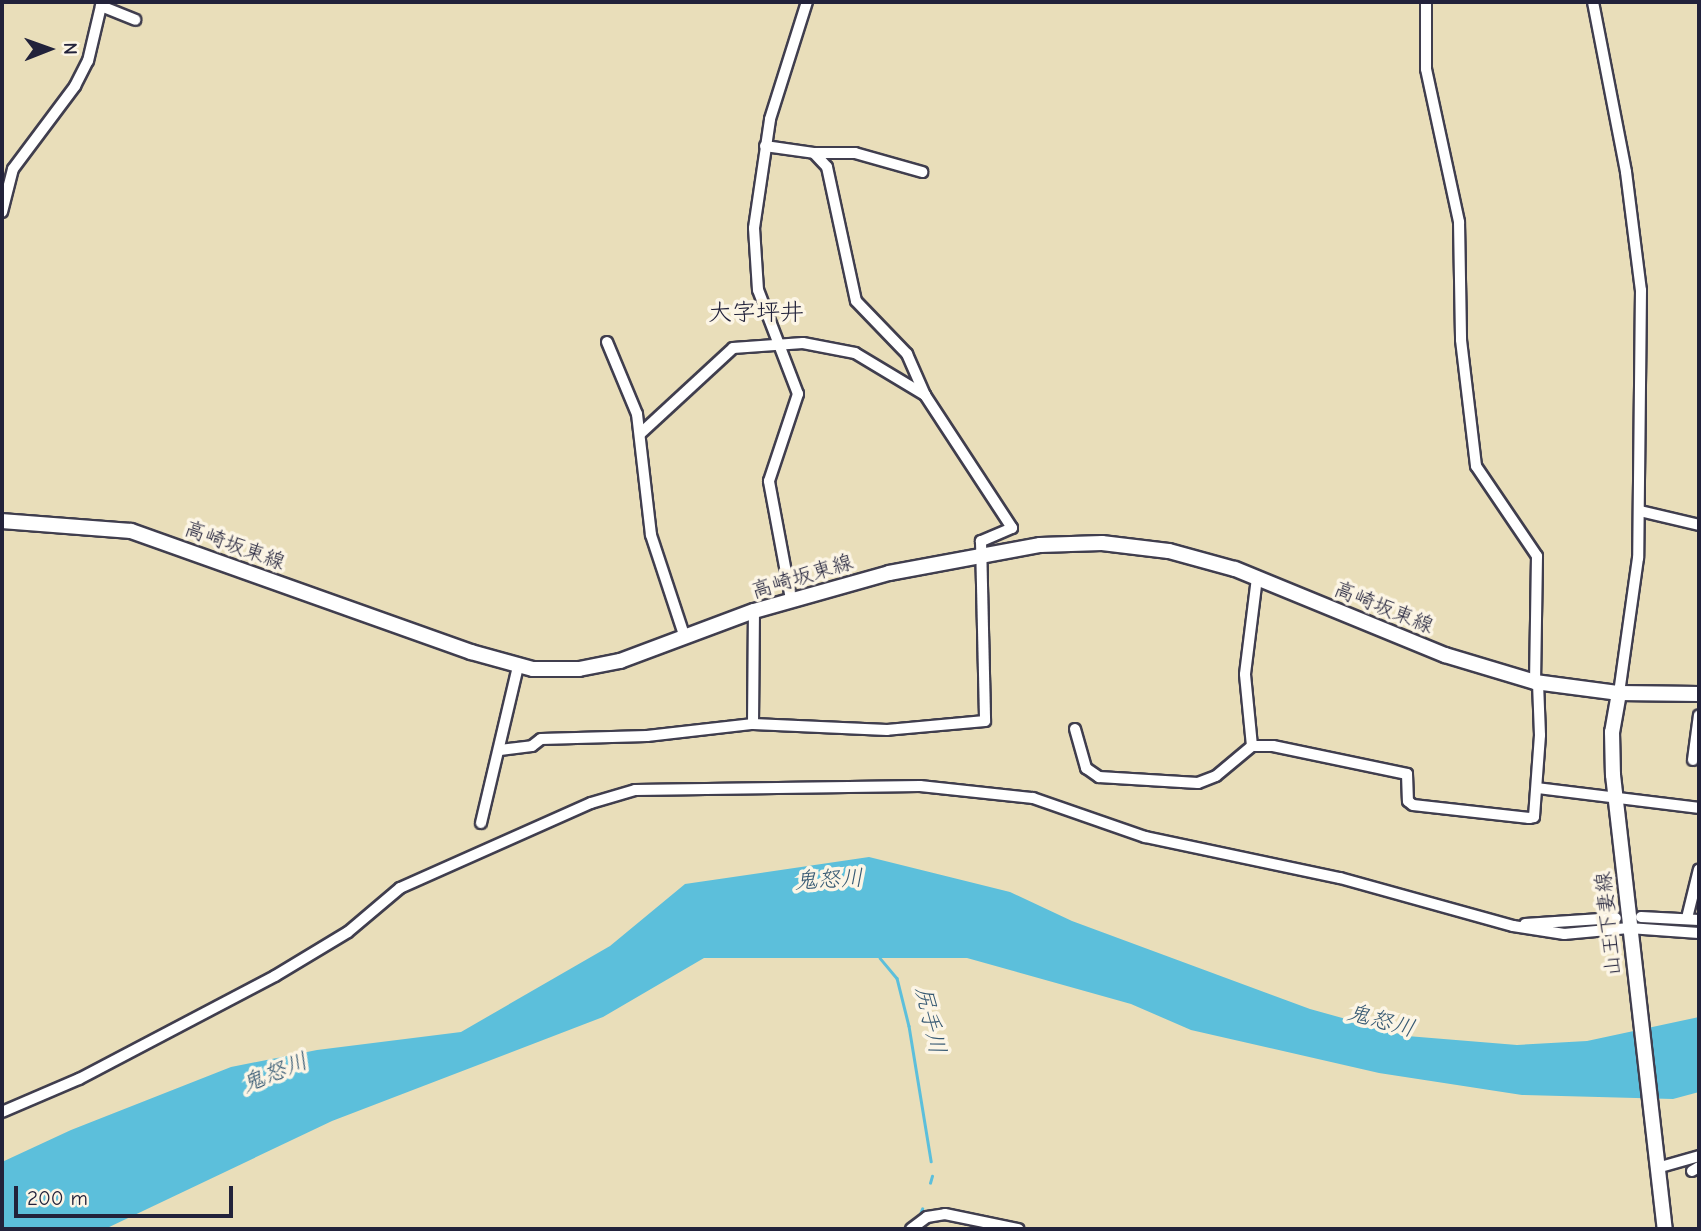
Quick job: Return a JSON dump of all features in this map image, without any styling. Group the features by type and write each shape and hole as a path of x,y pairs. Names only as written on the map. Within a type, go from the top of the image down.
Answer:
{"main road":[{"name":"高崎坂東線","path":"2,521 131,531 518,667 597,666 685,638 791,599 888,573 1055,544 1125,545 1192,556 1256,577 1445,655 1537,683 1619,693"},
{"path":"1619,693 1699,694"},
{"name":"山王下妻線","path":"1619,693 1612,747 1615,802 1665,1229"}],"street":[{"path":"791,599 769,481 798,394 755,271 754,228 774,102 807,2"},
{"path":"1076,729 1089,771 1130,781 1198,783 1216,776 1252,746 1322,753 1407,774 1408,801 1413,805 1461,813 1534,817 1537,788 1537,556 1476,466 1461,340 1459,222 1426,69 1426,2"},
{"path":"1593,2 1639,266 1640,511 1634,603 1619,693"},
{"path":"2,212 17,161 83,69 102,4 135,20"},
{"path":"765,146 814,153 856,153 922,172"},
{"path":"500,750 532,746 541,740 621,737 753,724 887,730 985,721 981,541 1012,528 925,396 907,354 856,300 835,191 827,167 814,153"},
{"path":"607,342 630,394 641,432 645,503 685,638"},
{"path":"641,432 733,348 778,342 855,353 925,396"},
{"path":"1640,511 1699,525"},
{"path":"1252,746 1245,674 1256,577"},
{"path":"753,724 754,611"},
{"path":"481,823 518,667"},
{"path":"1693,760 1699,715"},
{"path":"2,1112 91,1073 275,976 348,932 400,888 591,803 635,790 920,786 1033,798 1145,837 1340,878 1513,926 1564,934 1699,933"},
{"path":"1537,788 1615,802 1699,808"},
{"path":"1687,918 1699,869"},
{"path":"1641,917 1699,920"},
{"path":"1513,926 1616,918"},
{"path":"1657,1168 1699,1156"},
{"path":"912,1229 922,1220 945,1214 1018,1229"}],"water":[{"name":"鬼怒川","path":"869,857 1010,892 1072,921 1310,1009 1407,1036 1517,1045 1587,1041 1699,1017 1699,1092 1673,1099 1522,1095 1379,1073 1191,1030 1131,1004 967,958 704,958 603,1017 332,1121 105,1229 2,1229 2,1162 71,1130 231,1067 317,1050 461,1032 610,946 685,884"}],"waterway":[{"name":"尻手川","path":"880,958 897,978 909,1026 931,1161"},
{"name":"尻手川","path":"930,1183 932,1176"},
{"name":"尻手川","path":"918,1219 922,1209"}],"district":[{"name":"大字坪井","path":"756,313"}]}
